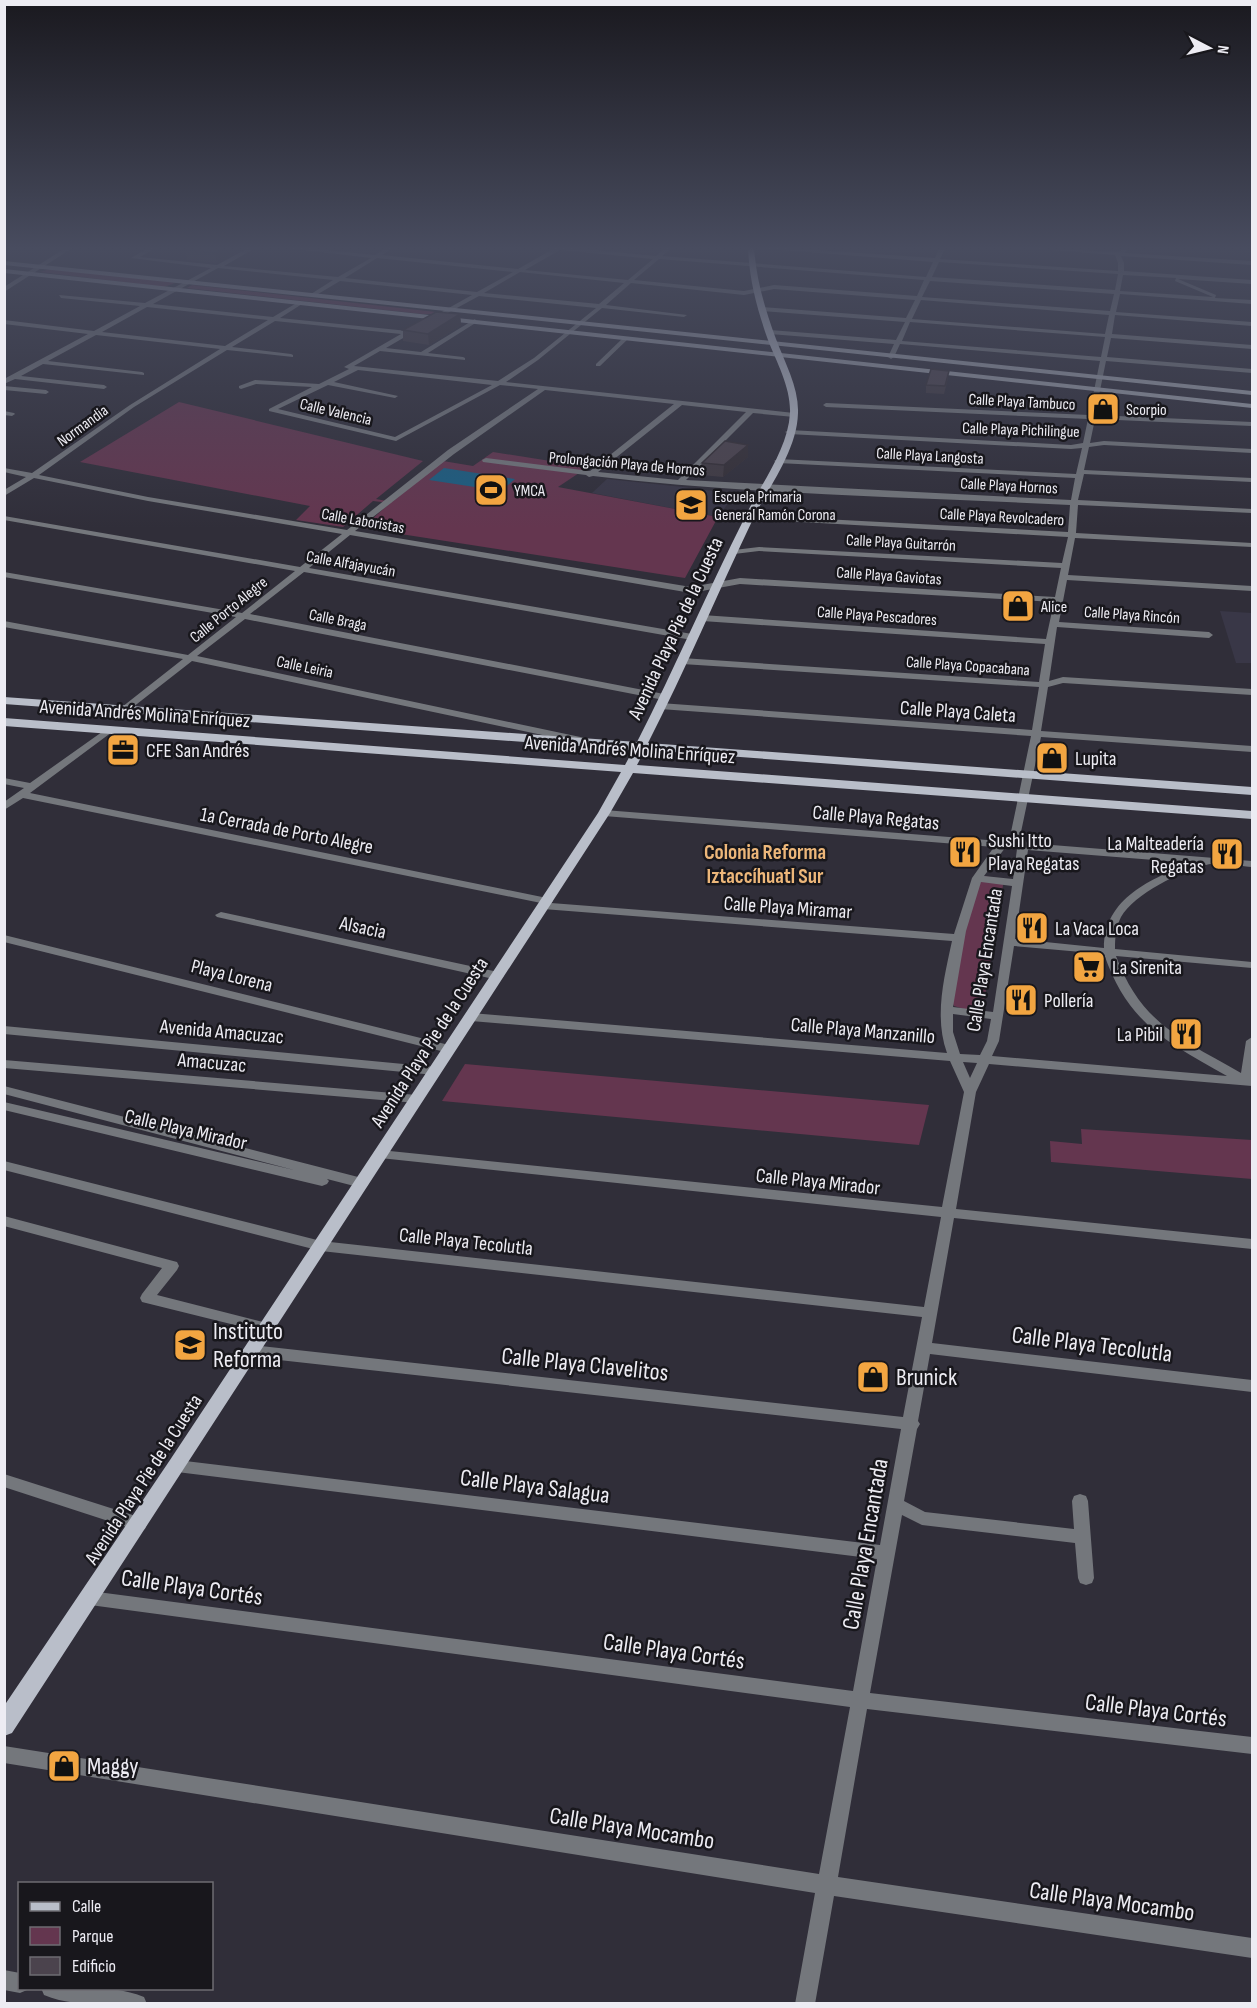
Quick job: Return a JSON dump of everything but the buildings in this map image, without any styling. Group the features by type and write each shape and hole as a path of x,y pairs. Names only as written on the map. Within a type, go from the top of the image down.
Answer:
{"main road":[{"path":"650,341 1252,406"},
{"path":"744,341 1252,393"},
{"name":"Avenida Playa Pie de la Cuesta","path":"4,1726 360,1187 604,813 630,769 778,461 789,432 794,415 789,378 773,341"},
{"name":"Avenida Andrés Molina Enríquez","path":"4,700 1252,791"},
{"name":"Avenida Andrés Molina Enríquez","path":"4,722 1252,815"}],"street":[{"path":"4,382 82,341"},
{"path":"163,341 291,356"},
{"name":"Normandia","path":"4,494 34,476 132,406 238,341"},
{"path":"394,341 347,368 794,415"},
{"path":"422,354 443,341"},
{"path":"499,384 559,341"},
{"path":"598,365 623,341"},
{"path":"881,341 1252,371"},
{"path":"1023,846 1016,832 1072,535 1074,503 1107,341"},
{"path":"1176,341 1252,347"},
{"path":"891,357 897,342"},
{"path":"379,349 463,359"},
{"path":"43,362 142,374"},
{"path":"327,385 357,368"},
{"path":"15,376 104,387"},
{"path":"241,387 255,382 327,385 395,396"},
{"name":"Calle Valencia","path":"327,385 271,410 396,439 499,384"},
{"path":"4,388 46,392"},
{"name":"Calle Porto Alegre","path":"125,709 452,452 543,389"},
{"path":"589,475 680,403"},
{"name":"Calle Playa Tambuco","path":"826,405 1252,424"},
{"path":"680,482 751,411"},
{"name":"Calle Playa Pichilingue","path":"789,432 1071,447 1104,443 1252,451"},
{"name":"Prolongación Playa de Hornos","path":"486,460 589,475 765,488"},
{"name":"Calle Playa Langosta","path":"778,461 1252,480"},
{"name":"Calle Laboristas","path":"4,470 148,499 691,590 717,585"},
{"name":"Calle Playa Hornos","path":"765,488 1252,511"},
{"name":"Calle Playa Revolcadero","path":"750,517 1252,545"},
{"name":"Calle Alfajayucán","path":"4,518 692,637"},
{"name":"Calle Playa Guitarrón","path":"734,552 759,549 1066,566"},
{"name":"Calle Braga","path":"4,574 245,616 662,701"},
{"path":"1064,577 1252,589"},
{"name":"Calle Playa Gaviotas","path":"717,585 740,580 1059,600"},
{"name":"Calle Playa Pescadores","path":"702,618 1050,642"},
{"name":"Calle Leiria","path":"4,624 192,658 597,743"},
{"name":"Calle Playa Rincón","path":"1054,624 1209,634"},
{"name":"Calle Playa Copacabana","path":"682,661 1044,686 1063,680 1252,692"},
{"name":"Calle Playa Caleta","path":"662,701 1036,735 1252,749"},
{"path":"10,801 109,730"},
{"path":"4,781 31,786"},
{"name":"1a Cerrada de Porto Alegre","path":"10,801 545,903"},
{"name":"Calle Playa Regatas","path":"604,813 1252,864"},
{"name":"Calle Playa Encantada","path":"970,1092 954,1057 947,1031 946,1010 958,938 977,878 1002,845 1016,832"},
{"name":"Calle Playa Encantada","path":"805,2004 926,1348 970,1092 986,1059 998,1016 1023,846"},
{"path":"1207,861 1154,884 1126,902 1114,919 1107,937 1108,950 1125,992 1147,1017 1175,1040 1249,1081 1252,1041"},
{"path":"977,878 1017,883"},
{"name":"Calle Playa Miramar","path":"545,903 958,938"},
{"name":"Alsacia","path":"221,915 498,976"},
{"name":"Playa Lorena","path":"4,938 449,1049"},
{"path":"1009,942 1252,964"},
{"path":"946,1010 998,1016"},
{"name":"Calle Playa Manzanillo","path":"471,1017 1249,1081"},
{"name":"Avenida Amacuzac","path":"4,1029 435,1071"},
{"name":"Amacuzac","path":"4,1064 417,1099"},
{"path":"4,1090 360,1187"},
{"name":"Calle Playa Mirador","path":"4,1106 360,1187"},
{"name":"Calle Playa Mirador","path":"380,1154 1252,1245"},
{"name":"Calle Playa Tecolutla","path":"4,1165 321,1246 931,1313"},
{"path":"4,1221 172,1266 147,1298 267,1328"},
{"name":"Calle Playa Tecolutla","path":"926,1348 1252,1386"},
{"name":"Calle Playa Clavelitos","path":"252,1351 912,1424"},
{"name":"Calle Playa Salagua","path":"177,1466 888,1553"},
{"path":"4,1480 139,1524"},
{"path":"1080,1501 1086,1578"},
{"path":"896,1504 922,1518 1083,1537"},
{"name":"Calle Playa Cortés","path":"90,1598 862,1700 1252,1746"},
{"name":"Calle Playa Mocambo","path":"4,1754 826,1885 1252,1948"},
{"path":"57,1990 137,2004"}],"shaded area":[{"name":"Escuela Primaria General Ramón Corona","path":"607,479 735,494 718,517 592,493"},
{"path":"1220,611 1252,613 1252,663 1236,663"}],"green space":[{"name":"YMCA","path":"179,402 423,461 376,499 392,502 443,461 473,466 493,452 588,467 558,487 718,517 685,578 362,528 390,503 373,501 343,527 296,520 310,506 80,462"},
{"path":"983,876 1004,879 983,1008 967,1010 954,1006 951,1000 967,915"},
{"path":"465,1064 929,1105 919,1145 442,1101"},
{"path":"1081,1129 1252,1140 1252,1179 1051,1162 1050,1141 1082,1144"}],"water":[{"path":"444,468 515,479 501,491 429,480"}],"place":[{"name":"Scorpio","path":"1103,409"},
{"name":"YMCA","path":"491,490"},
{"name":"Escuela Primaria General Ramón Corona","path":"691,505"},
{"name":"Alice","path":"1018,606"},
{"name":"CFE San Andrés","path":"123,750"},
{"name":"Lupita","path":"1052,758"},
{"name":"Sushi Itto Playa Regatas","path":"965,852"},
{"name":"La Malteadería Regatas","path":"1227,854"},
{"name":"La Vaca Loca","path":"1032,928"},
{"name":"La Sirenita","path":"1089,967"},
{"name":"Pollería","path":"1021,1000"},
{"name":"La Pibil","path":"1186,1034"},
{"name":"Instituto Reforma","path":"190,1345"},
{"name":"Brunick","path":"873,1377"},
{"name":"Maggy","path":"64,1766"}],"district":[{"name":"Colonia Reforma Iztaccíhuatl Sur","path":"765,864"}]}
